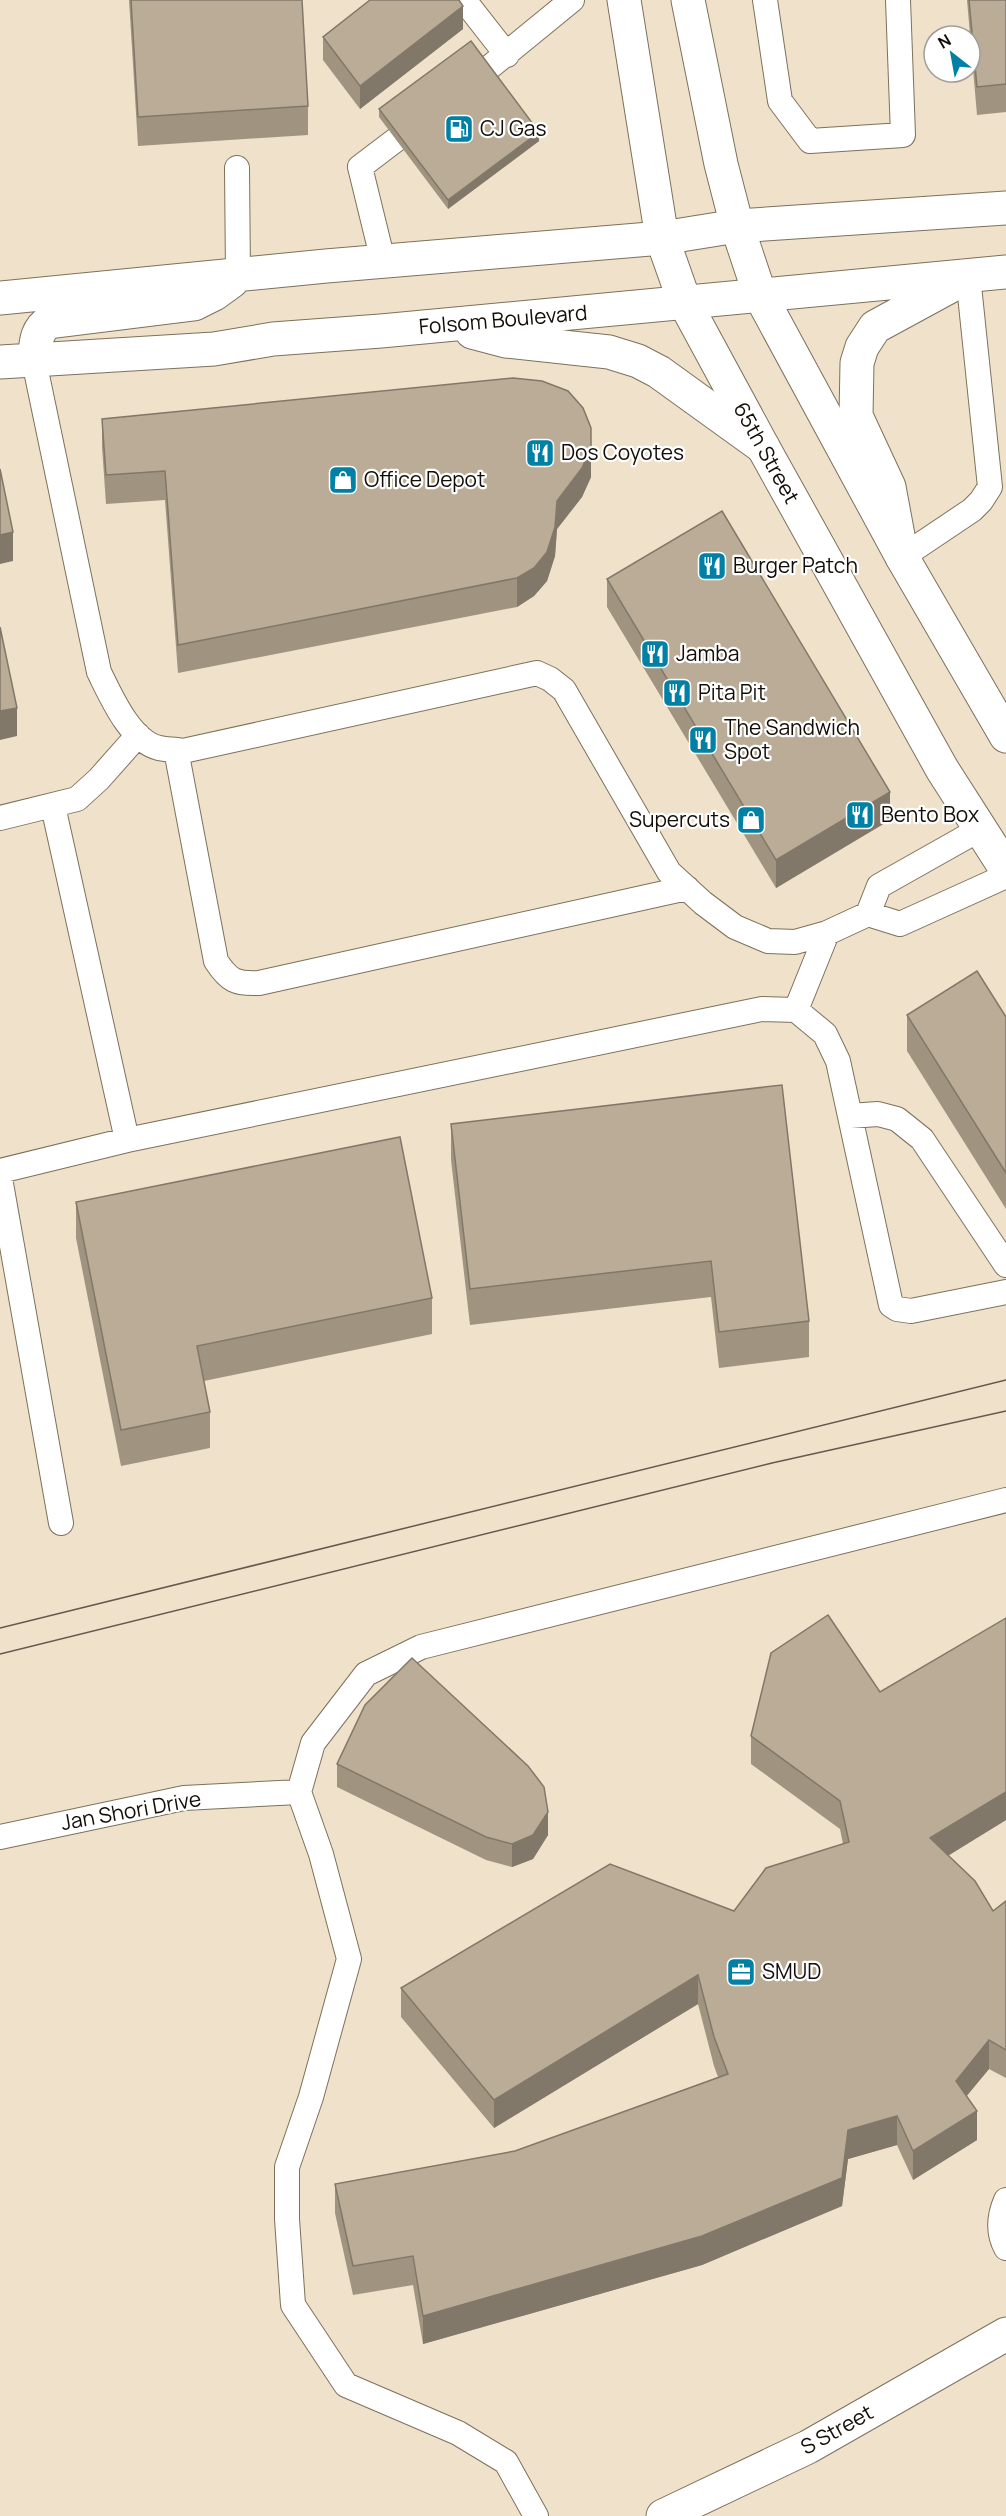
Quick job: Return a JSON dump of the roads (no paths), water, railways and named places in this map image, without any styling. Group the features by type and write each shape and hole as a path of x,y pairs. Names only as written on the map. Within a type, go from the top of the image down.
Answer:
{"main road":[{"name":"65th Street","path":"624,0 662,238 685,303 762,447 942,769 982,828 1006,869"},
{"path":"688,0 721,164 737,226 760,295 902,557 1006,736"},
{"path":"0,298 383,261 662,238 737,226 1006,208"},
{"name":"Folsom Boulevard","path":"0,362 214,350 273,339 447,325 1006,272"},
{"path":"34,361 37,334 42,326 49,322 194,303 214,294 238,276"},
{"path":"902,557 889,487 856,416 857,363 862,347 874,327 968,276"},
{"path":"447,325 506,341 609,352 639,361 659,372 762,447"},
{"name":"S Street","path":"663,2516 808,2447 1006,2334"}],"lane":[{"path":"464,0 507,55"},
{"path":"383,261 360,167 507,55 572,0"},
{"path":"765,0 780,102 810,141 903,135 898,0"},
{"path":"237,168 238,276"},
{"path":"902,557 972,510 990,488 968,276"},
{"path":"34,361 99,672 114,703 138,735 157,748 176,750 194,748 537,673 550,679 564,690 669,872 735,927 768,941 795,942 827,933 868,914 900,924 1006,876"},
{"path":"0,818 77,799 99,779 138,735"},
{"path":"176,750 216,961 226,977 243,983 259,982 687,888"},
{"path":"54,806 126,1140"},
{"path":"868,914 879,886 982,828"},
{"path":"796,1010 827,933"},
{"path":"0,1171 126,1140 762,1009 796,1010 820,1029 830,1042 838,1061 891,1305 897,1310 911,1311 1006,1292"},
{"path":"850,1116 878,1114 897,1119 922,1139 1006,1265"},
{"path":"0,1178 61,1523"},
{"path":"536,2516 506,2462 458,2433 346,2385 293,2305 287,2220 287,2167 311,2097 349,1959 321,1854 299,1792 313,1743 366,1674 421,1647 1006,1500"},
{"name":"Jan Shori Drive","path":"0,1837 184,1798 299,1792"},
{"path":"1006,2200 999,2214 1002,2242 1006,2248"}],"tram line":[{"path":"0,1628 1006,1380"},
{"path":"0,1654 772,1463 1006,1411"}],"place":[{"name":"CJ Gas","path":"459,129"},
{"name":"Dos Coyotes","path":"540,453"},
{"name":"Office Depot","path":"343,480"},
{"name":"Burger Patch","path":"712,566"},
{"name":"Jamba","path":"655,654"},
{"name":"Pita Pit","path":"677,693"},
{"name":"The Sandwich Spot","path":"703,740"},
{"name":"Bento Box","path":"860,815"},
{"name":"Supercuts","path":"751,820"},
{"name":"SMUD","path":"741,1972"}]}
